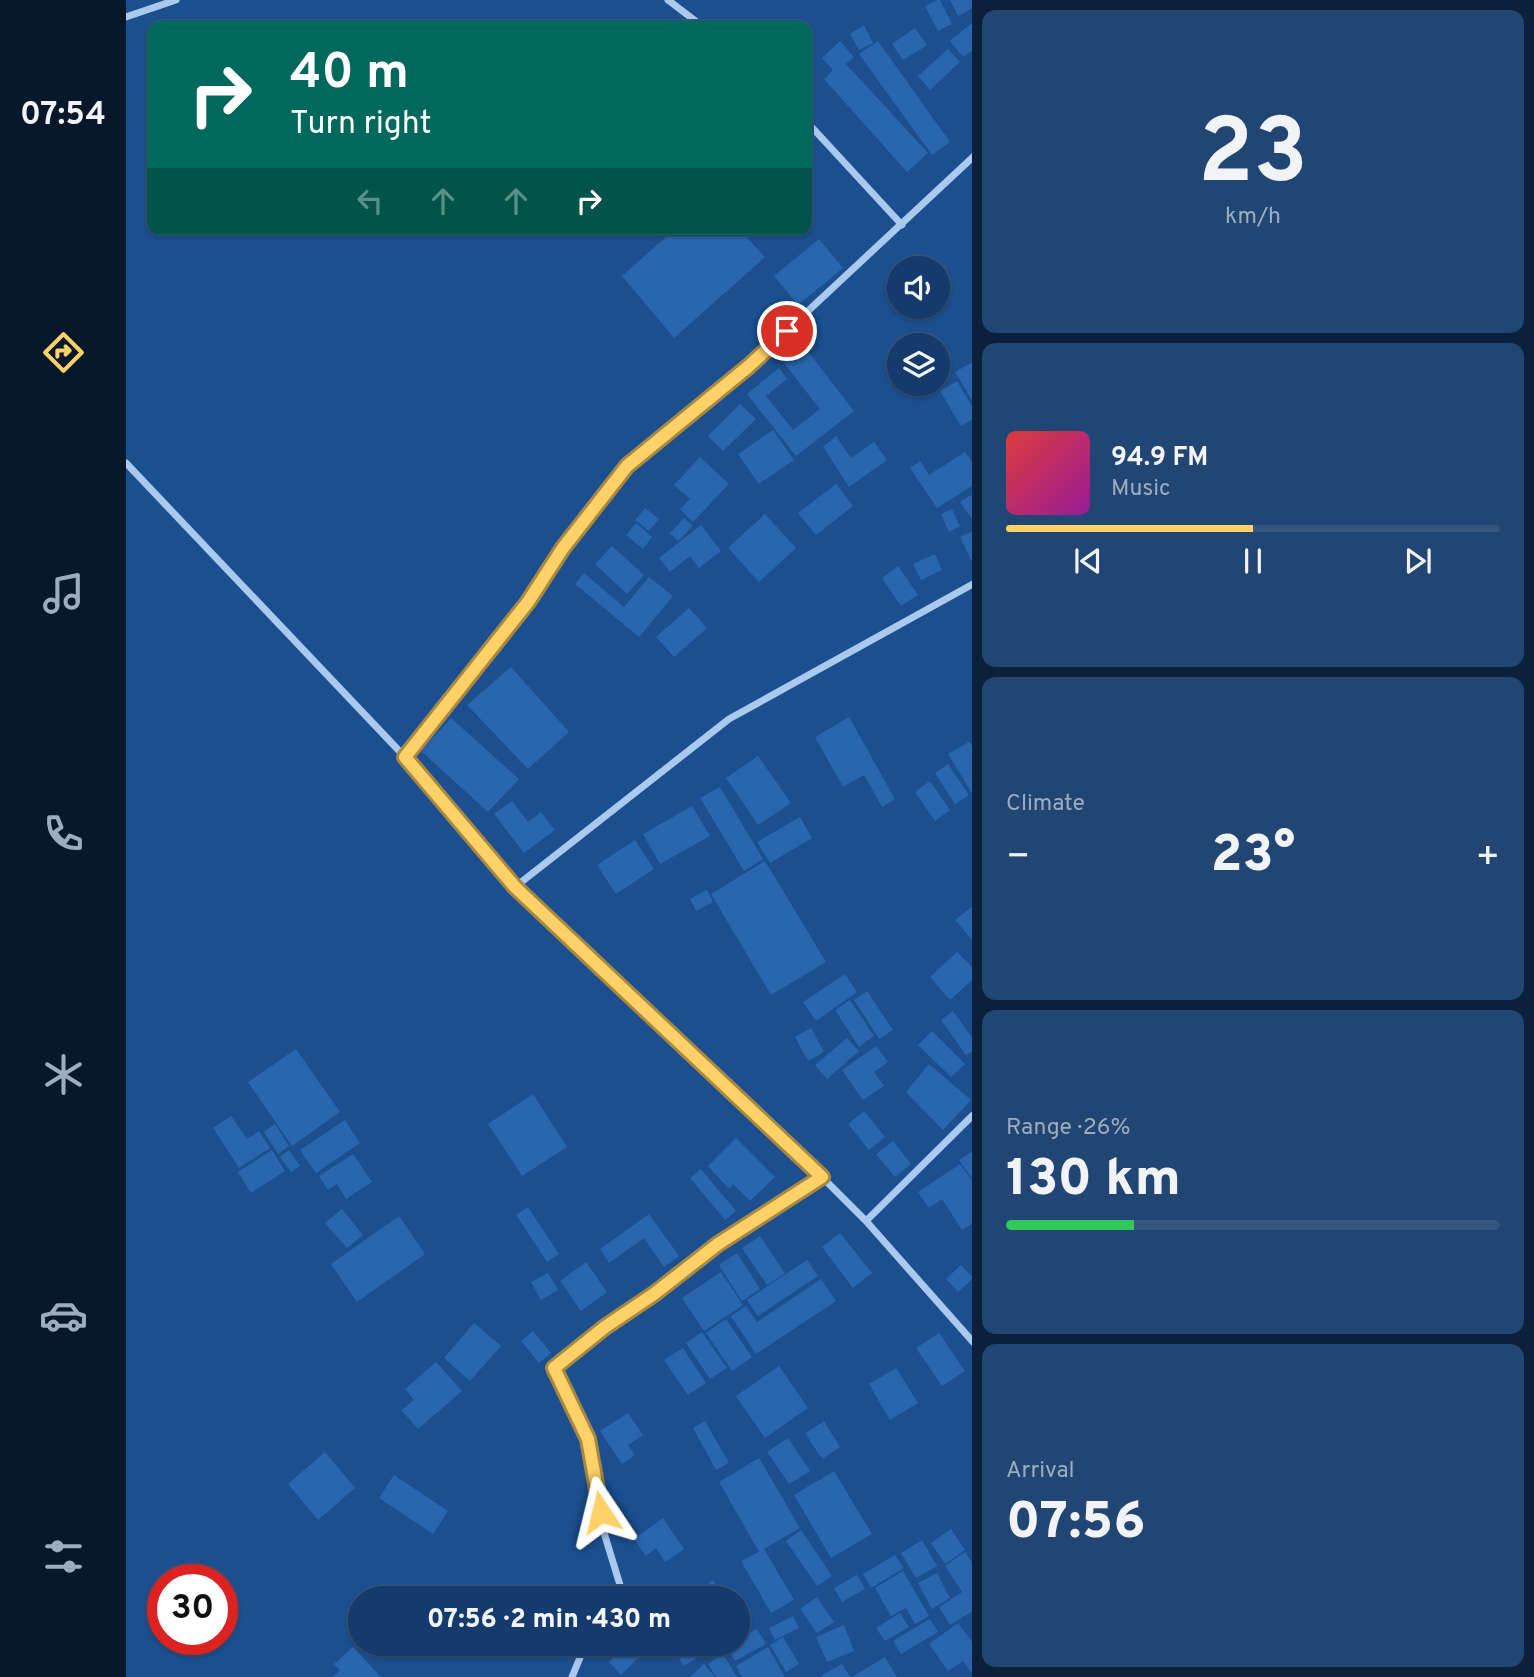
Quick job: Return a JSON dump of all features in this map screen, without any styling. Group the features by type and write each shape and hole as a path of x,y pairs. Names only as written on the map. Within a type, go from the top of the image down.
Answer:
{"street":[{"path":"126,17 176,0"},
{"path":"668,0 695,21"},
{"path":"812,127 902,225"},
{"path":"405,757 528,602 563,548 627,466 749,366 972,157"},
{"path":"126,463 405,757 515,887 822,1177 866,1221 972,1342"},
{"path":"515,887 729,719 972,584"},
{"path":"866,1221 972,1115"},
{"path":"620,1586 605,1536 588,1439 554,1368 718,1244 822,1177"},
{"path":"572,1677 581,1656"}],"building":[{"path":"940,0 952,24 938,31 925,6"},
{"path":"950,0 972,0 972,9 958,16"},
{"path":"972,23 972,51 963,57 950,41"},
{"path":"864,25 873,43 859,50 850,34"},
{"path":"915,28 927,45 903,60 892,44"},
{"path":"840,41 854,57 846,64 928,153 907,172 824,79 833,70 822,58"},
{"path":"878,41 950,142 932,155 859,54"},
{"path":"948,49 960,62 930,90 918,76"},
{"path":"668,235 745,235 765,257 674,338 622,276"},
{"path":"819,239 843,268 798,305 774,276"},
{"path":"803,345 854,411 796,456 747,394 779,368 787,379 766,396 793,430 820,409 783,362"},
{"path":"972,363 972,400 955,372"},
{"path":"957,381 972,406 972,420 961,426 943,396 950,396 950,385"},
{"path":"740,404 756,419 723,451 708,436"},
{"path":"773,430 794,460 759,484 738,454"},
{"path":"836,436 851,458 874,442 887,460 849,487 823,447"},
{"path":"965,452 972,462 972,486 937,508 910,468 920,461 929,475"},
{"path":"700,457 729,484 693,522 680,509 690,499 674,485"},
{"path":"836,484 853,506 816,535 798,513"},
{"path":"972,495 972,519 960,502"},
{"path":"645,508 659,519 649,531 635,520"},
{"path":"952,509 960,526 949,532 941,514"},
{"path":"765,514 796,548 759,582 728,548"},
{"path":"684,518 693,526 678,541 670,533"},
{"path":"636,523 652,537 643,549 626,535"},
{"path":"701,525 721,551 699,568 690,556 670,572 659,558"},
{"path":"972,531 972,562 960,537"},
{"path":"612,546 644,575 627,594 595,564"},
{"path":"935,554 942,570 921,580 913,564"},
{"path":"898,566 918,595 901,606 882,578"},
{"path":"584,573 624,607 649,577 673,596 639,637 575,584"},
{"path":"689,608 707,628 674,657 656,637"},
{"path":"511,667 569,732 528,769 467,705"},
{"path":"849,717 895,799 882,807 864,775 843,787 815,737"},
{"path":"451,718 519,779 488,812 421,751"},
{"path":"969,742 972,746 972,793 948,754"},
{"path":"758,756 791,803 758,825 726,778"},
{"path":"948,764 969,795 955,804 935,773"},
{"path":"930,781 950,810 935,821 915,792"},
{"path":"720,787 763,859 744,871 700,798"},
{"path":"512,801 528,822 541,812 555,830 524,853 494,814"},
{"path":"692,806 710,836 660,864 643,834"},
{"path":"800,817 812,838 770,863 757,842"},
{"path":"635,840 654,869 616,894 597,865"},
{"path":"765,861 826,962 771,995 711,894"},
{"path":"707,890 713,902 696,911 690,899"},
{"path":"972,907 972,940 955,920"},
{"path":"957,952 972,967 972,980 950,1000 930,977"},
{"path":"845,974 857,992 816,1021 803,1002"},
{"path":"867,991 893,1030 879,1039 854,1000"},
{"path":"850,1000 874,1036 859,1047 835,1010"},
{"path":"953,1011 972,1038 972,1052 966,1055 941,1020"},
{"path":"811,1028 824,1052 808,1061 795,1037"},
{"path":"932,1031 965,1064 951,1077 918,1045"},
{"path":"847,1038 859,1051 827,1079 815,1065"},
{"path":"876,1046 888,1062 874,1072 884,1086 863,1100 842,1070"},
{"path":"296,1049 340,1112 292,1146 248,1082"},
{"path":"929,1064 971,1100 943,1130 906,1092"},
{"path":"533,1094 567,1147 522,1176 488,1124"},
{"path":"864,1111 885,1137 869,1150 848,1124"},
{"path":"231,1116 247,1139 259,1131 270,1148 239,1168 213,1128"},
{"path":"345,1120 360,1143 316,1173 300,1150"},
{"path":"275,1124 289,1146 278,1154 264,1132"},
{"path":"736,1138 775,1177 750,1201 733,1184 729,1189 708,1166"},
{"path":"893,1141 911,1164 895,1177 876,1154"},
{"path":"272,1150 285,1171 251,1193 238,1172"},
{"path":"289,1150 300,1166 291,1172 280,1157"},
{"path":"972,1153 972,1179 959,1160"},
{"path":"353,1154 372,1182 346,1199 337,1184 328,1190 319,1176"},
{"path":"960,1164 972,1181 972,1224 962,1230 942,1199 929,1208 918,1192"},
{"path":"701,1169 736,1211 725,1220 690,1178"},
{"path":"528,1207 559,1254 547,1262 516,1215"},
{"path":"342,1209 363,1235 347,1248 325,1223"},
{"path":"649,1214 679,1256 664,1267 644,1238 609,1263 600,1249"},
{"path":"399,1216 425,1254 357,1302 331,1264"},
{"path":"840,1233 872,1273 853,1288 822,1247"},
{"path":"760,1236 785,1273 767,1285 742,1248"},
{"path":"737,1253 760,1289 742,1301 719,1265"},
{"path":"807,1260 818,1276 758,1316 747,1300"},
{"path":"586,1262 607,1292 581,1311 560,1281"},
{"path":"961,1265 972,1277 958,1292 946,1279"},
{"path":"721,1272 743,1305 704,1331 682,1298"},
{"path":"548,1273 558,1290 541,1300 531,1282"},
{"path":"821,1279 836,1301 756,1354 731,1316 746,1306 757,1322"},
{"path":"726,1319 752,1357 732,1371 706,1333"},
{"path":"474,1323 501,1346 470,1381 444,1358"},
{"path":"533,1331 551,1353 539,1363 521,1341"},
{"path":"702,1332 727,1368 710,1379 686,1343"},
{"path":"939,1333 965,1371 942,1386 916,1348"},
{"path":"683,1348 706,1383 688,1395 664,1360"},
{"path":"436,1362 462,1391 418,1429 401,1410 414,1400 405,1389"},
{"path":"779,1366 808,1408 765,1438 736,1396"},
{"path":"896,1368 918,1403 890,1420 869,1384"},
{"path":"628,1413 643,1435 628,1445 635,1455 622,1464 600,1431"},
{"path":"705,1421 729,1463 716,1470 693,1428"},
{"path":"824,1421 840,1447 822,1459 805,1433"},
{"path":"788,1438 810,1471 789,1484 767,1452"},
{"path":"325,1452 355,1488 318,1520 288,1484"},
{"path":"759,1458 800,1528 764,1549 794,1600 771,1613 741,1561 759,1552 719,1482"},
{"path":"834,1471 872,1534 831,1558 794,1495"},
{"path":"394,1475 448,1511 433,1534 379,1498"},
{"path":"663,1518 684,1549 665,1562 656,1548 646,1556 634,1539"},
{"path":"951,1529 965,1550 945,1564 931,1543"},
{"path":"801,1530 832,1576 817,1586 786,1541"},
{"path":"922,1540 937,1566 916,1578 901,1553"},
{"path":"965,1552 972,1562 972,1612 950,1625 939,1607 962,1592 945,1566"},
{"path":"895,1555 904,1568 871,1588 863,1574"},
{"path":"903,1571 929,1616 915,1624 906,1608 891,1616 875,1588"},
{"path":"937,1573 950,1598 932,1609 918,1583"},
{"path":"857,1575 865,1589 842,1602 834,1588"},
{"path":"713,1580 717,1586 704,1586"},
{"path":"817,1597 834,1622 817,1633 800,1609"},
{"path":"900,1613 909,1627 885,1641 876,1628"},
{"path":"793,1616 799,1628 775,1640 769,1628"},
{"path":"930,1619 938,1632 901,1654 893,1641"},
{"path":"958,1623 972,1642 972,1674 963,1661 948,1671 929,1644"},
{"path":"844,1625 854,1651 827,1662 816,1637"},
{"path":"757,1629 766,1644 750,1653 750,1633"},
{"path":"783,1637 799,1664 786,1672 770,1645"},
{"path":"768,1647 785,1677 742,1677 736,1666"},
{"path":"348,1651 348,1656 361,1656 381,1677 333,1677 340,1670 334,1664"},
{"path":"615,1656 638,1658 621,1675 609,1662"},
{"path":"677,1656 699,1656 684,1666"},
{"path":"724,1656 737,1677 716,1677 708,1664"},
{"path":"885,1657 897,1677 852,1677"},
{"path":"704,1664 715,1677 690,1677"},
{"path":"842,1664 850,1677 823,1677 822,1675"}],"route":[{"path":"601,1512 588,1439 554,1368 718,1244 822,1177 515,887 405,757 528,602 563,548 627,466 749,366 787,331"}]}
